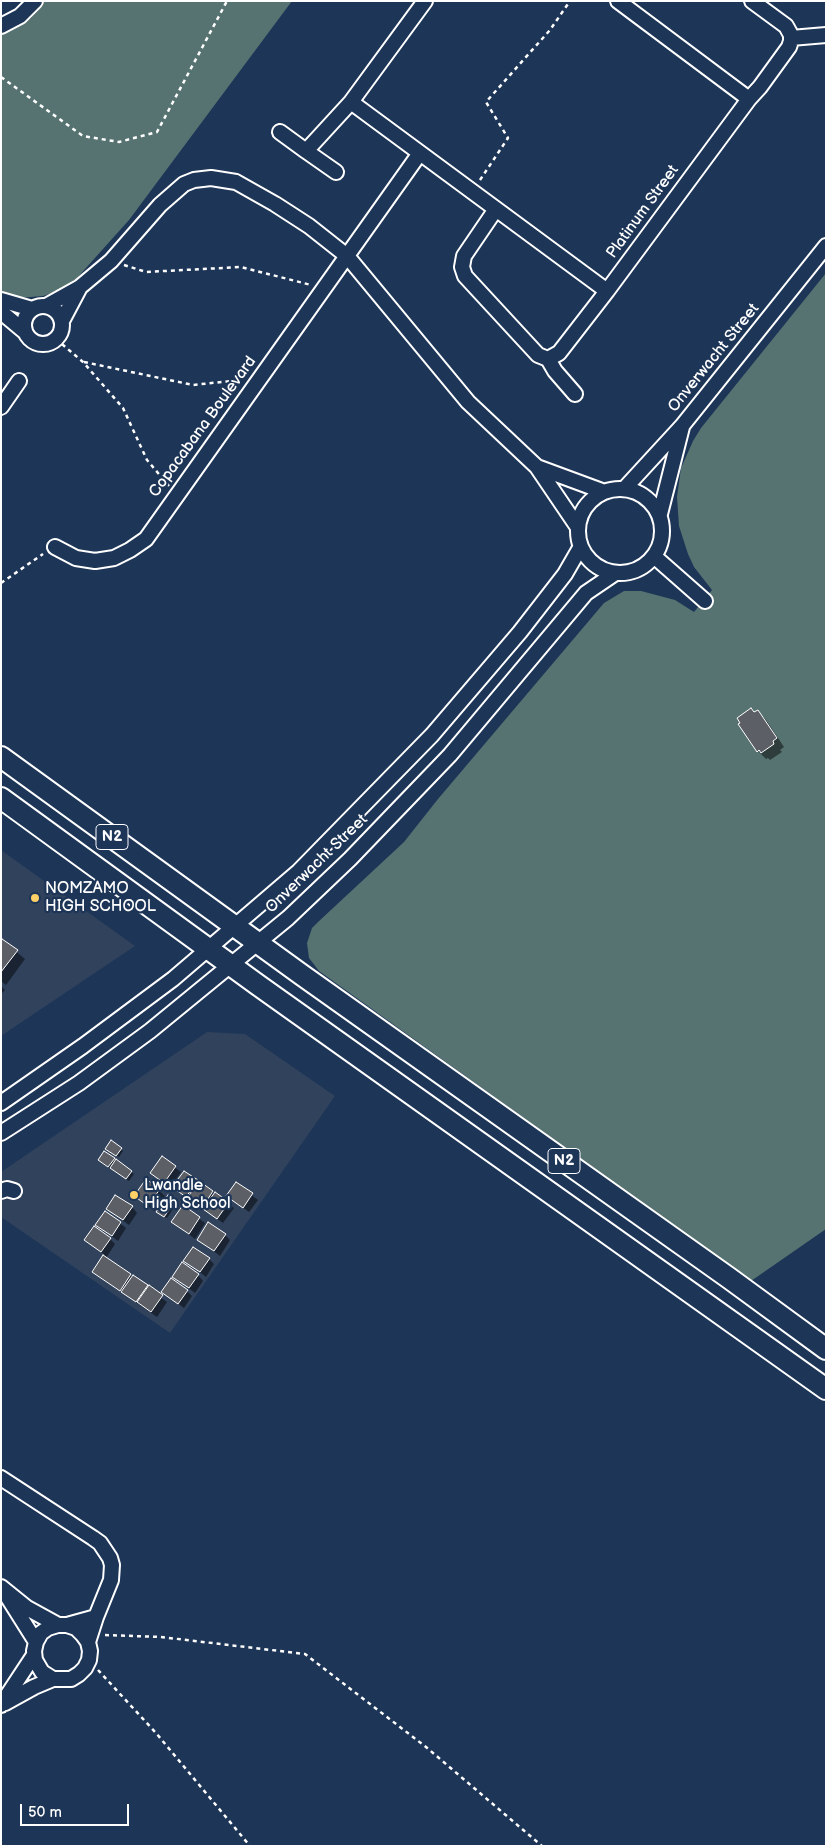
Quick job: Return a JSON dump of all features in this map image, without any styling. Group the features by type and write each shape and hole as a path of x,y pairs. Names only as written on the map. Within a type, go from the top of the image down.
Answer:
{"highway":[{"name":"N2","path":"1,757 826,1349"},
{"name":"N2","path":"1,798 230,964 826,1389"}],"street":[{"path":"1,26 20,16 35,1"},
{"path":"306,151 351,102 425,1"},
{"path":"752,1 786,26 791,38 826,35"},
{"path":"621,2 749,99"},
{"name":"Platinum Street","path":"548,358 559,354 607,291 749,99 760,87 789,47 791,38"},
{"path":"351,102 607,291"},
{"path":"280,132 336,172"},
{"path":"347,256 420,153"},
{"path":"24,332 23,323 26,315 80,287 111,261 160,205 184,184 194,180 211,178 236,182 275,204 309,226 347,256 468,402 537,467 576,526 580,548 594,565 614,574 637,570 655,556 663,536 660,514 682,426"},
{"path":"496,209 464,256 462,268 465,276 538,355 548,358 555,371 575,394"},
{"name":"Onverwacht Street","path":"625,488 682,426 826,246"},
{"name":"Copacabana Boulevard","path":"55,547 76,558 95,561 114,558 146,539 347,256"},
{"path":"1,312 30,339 38,344 48,344 56,339 61,331 62,321 80,287"},
{"path":"1,300 56,311 62,321"},
{"path":"1,407 19,382"},
{"path":"537,467 602,491 625,488 646,496 660,514"},
{"path":"576,526 585,505 602,491"},
{"name":"Onverwacht Street","path":"1,1103 136,1007 299,871 432,735 520,632 565,574 580,548"},
{"path":"655,556 706,601"},
{"name":"Onverwacht Street","path":"1,1133 79,1083 150,1031 288,918 393,815 450,755 586,593 614,574"},
{"path":"1,1478 93,1538 106,1550 112,1565 112,1580 86,1638"},
{"path":"2,1588 36,1614 62,1625 76,1628 86,1638 90,1651 85,1668 79,1674 71,1678 53,1679 1,1704 35,1648 41,1633 48,1628 62,1625 96,1617"},
{"path":"2,1588 35,1648 39,1669 53,1679"}],"path":[{"path":"1,77 83,136 119,142 157,132 228,1"},
{"path":"472,191 508,138 486,102 550,30 570,1"},
{"path":"111,261 146,272 241,268 302,282 324,290"},
{"path":"56,339 83,362 123,408 147,460 176,495"},
{"path":"83,362 193,385 260,378"},
{"path":"1,583 28,563 55,547"},
{"path":"86,1638 162,1637 305,1654 426,1747 542,1846"},
{"path":"88,1660 156,1733 250,1846"}],"shaded area":[{"name":"NOMZAMO HIGH SCHOOL","path":"1,850 135,946 1,1036"},
{"name":"Lwandle High School","path":"207,1032 245,1034 335,1096 170,1333 1,1217 1,1172"}],"green space":[{"path":"43,1 292,1 129,220 77,278 56,292 43,296 18,298 1,294 1,32 31,18"},
{"path":"826,273 826,1229 751,1281 319,971 309,958 307,943 312,928 404,842 438,799 604,603 624,591 641,591 675,600 694,612 712,590 694,567 679,526 677,497 681,468 701,428"}],"building":[{"path":"751,708 754,712 758,710 777,738 773,741 774,744 761,753 759,750 757,752 738,724 740,723 737,718"},
{"path":"1,940 18,950 1,972"},
{"path":"111,1140 122,1148 116,1156 105,1149"},
{"path":"104,1151 115,1158 108,1167 98,1160"},
{"path":"162,1156 176,1166 164,1183 150,1173"},
{"path":"116,1159 132,1171 126,1179 110,1168"},
{"path":"184,1171 198,1180 186,1197 172,1187"},
{"path":"146,1179 160,1189 148,1206 134,1196"},
{"path":"199,1181 213,1191 202,1208 187,1198"},
{"path":"236,1182 253,1193 243,1208 226,1196"},
{"path":"215,1192 229,1202 217,1219 203,1209"},
{"path":"115,1195 133,1206 123,1220 106,1209"},
{"path":"168,1195 176,1200 164,1217 156,1212"},
{"path":"183,1205 200,1217 189,1234 171,1222"},
{"path":"105,1211 121,1222 112,1236 95,1225"},
{"path":"208,1222 226,1234 214,1251 197,1240"},
{"path":"94,1226 111,1238 101,1252 84,1240"},
{"path":"193,1247 210,1258 200,1272 183,1261"},
{"path":"103,1255 131,1274 120,1291 92,1272"},
{"path":"182,1262 199,1274 189,1288 172,1277"},
{"path":"133,1275 148,1285 136,1302 121,1292"},
{"path":"171,1278 188,1290 178,1304 161,1292"},
{"path":"149,1285 163,1295 151,1312 137,1302"}],"place":[{"name":"NOMZAMO HIGH SCHOOL","path":"35,898"},
{"name":"Lwandle High School","path":"134,1195"}]}
